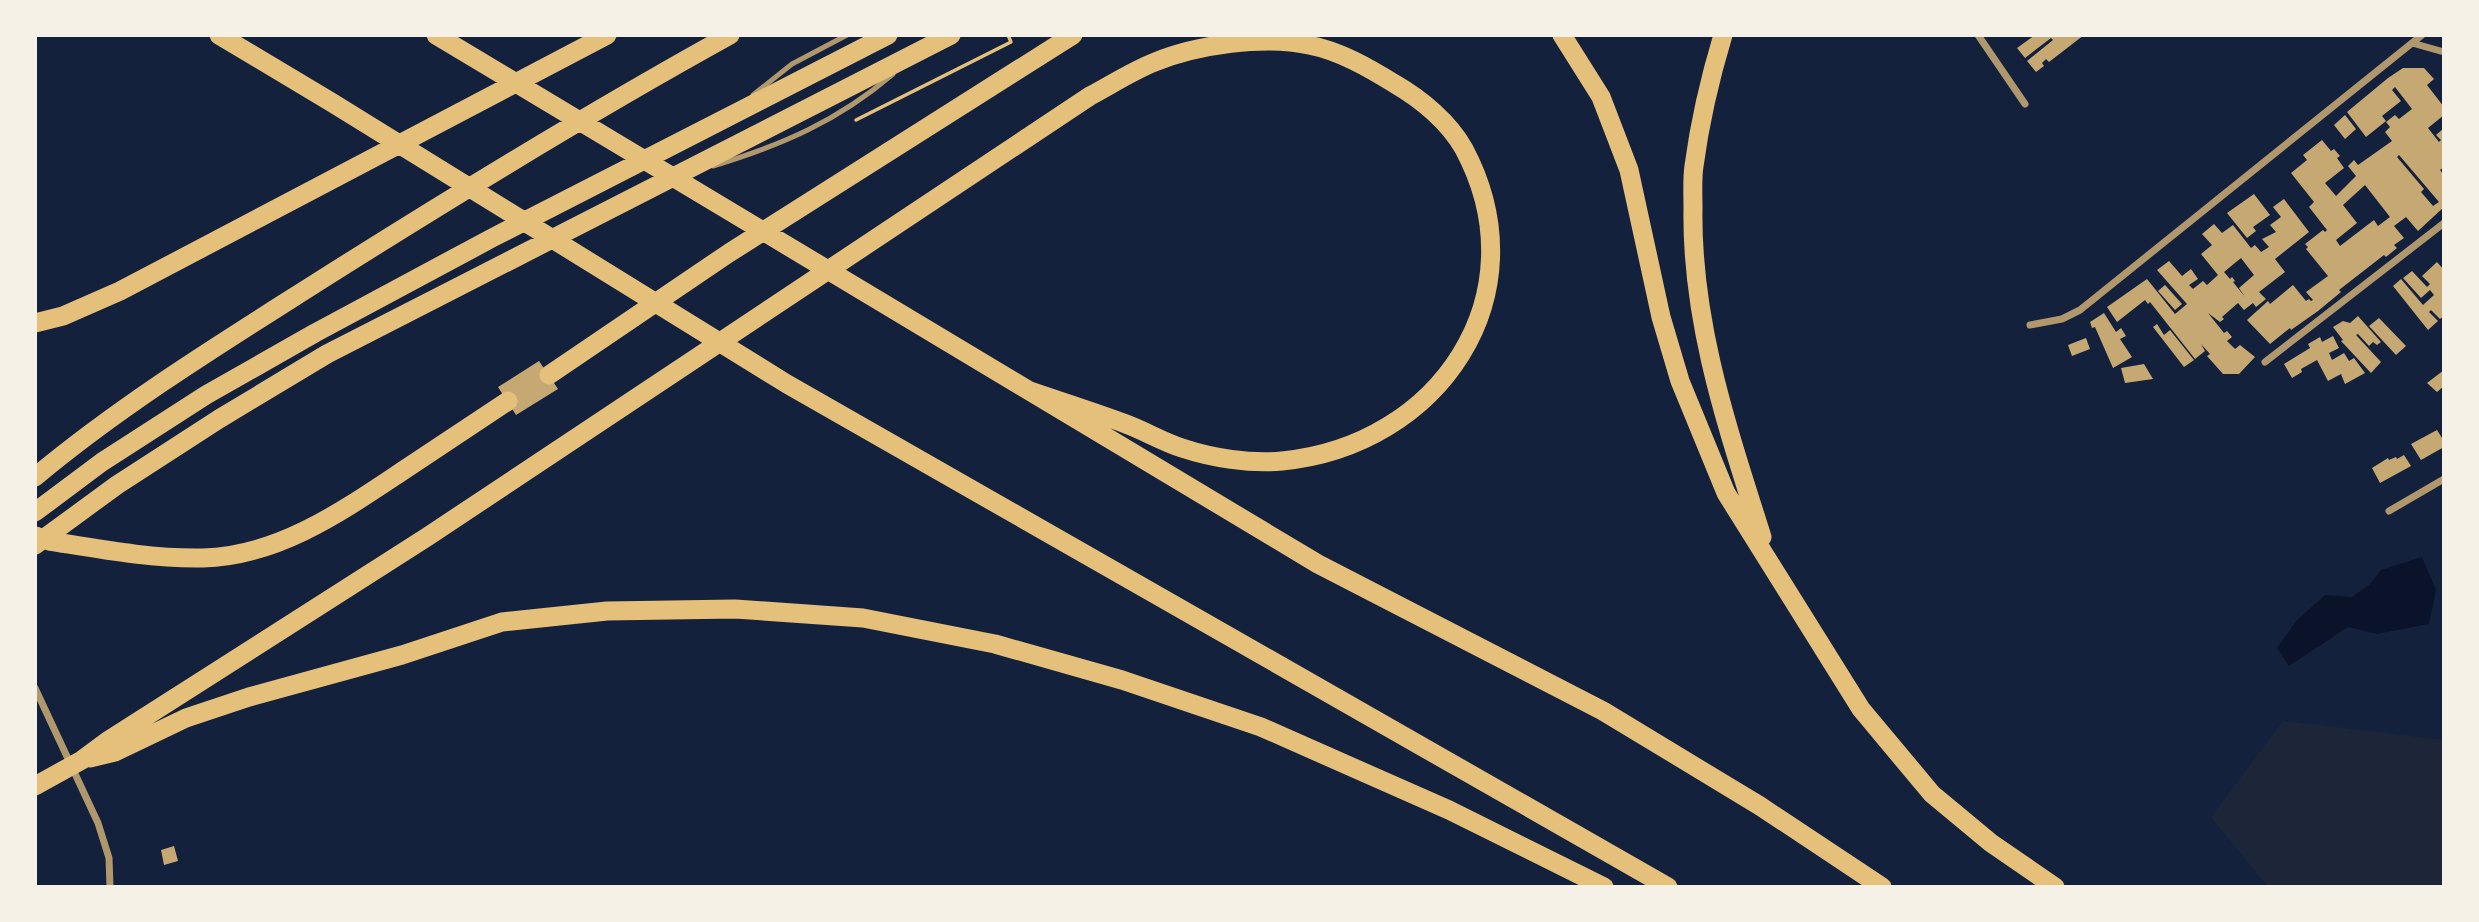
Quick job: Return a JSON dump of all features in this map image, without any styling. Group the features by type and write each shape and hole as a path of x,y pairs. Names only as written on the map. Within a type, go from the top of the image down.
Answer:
{"highway":[{"path":"219,35 787,384 1668,887"},
{"path":"436,35 1318,564 1604,711 1760,806 1882,887"},
{"path":"35,323 63,316 120,291 607,35"},
{"path":"35,477 131,404 271,312 433,210 730,35"},
{"path":"35,512 102,462 206,395 315,333 888,35"},
{"path":"35,545 117,485 327,354 951,35"},
{"path":"549,375 729,253 1073,35"},
{"path":"1562,35 1601,97 1629,170 1661,317 1680,381 1726,494 1861,709 1932,794 1991,843 2055,887"},
{"path":"1723,35 1710,79 1693,167 1692,241 1701,322 1717,396 1770,564"},
{"path":"112,746 1090,96 1155,62 1214,46 1266,40 1310,45 1362,64 1408,91 1439,117 1463,148 1482,195 1492,237 1489,285 1466,349 1436,388 1409,413 1366,439 1318,454 1280,461 1225,458 1182,448 1126,424 1030,391"},
{"path":"35,535 49,541 153,555 205,558 256,550 304,532 361,498 508,401"},
{"path":"35,786 112,746 186,718 249,697 402,655 502,622 607,611 735,609 863,618 995,644 1122,680 1261,727 1449,810 1604,887"}],"street":[{"path":"1978,35 2025,104"},
{"path":"2030,325 2062,319 2080,310 2422,35"},
{"path":"2412,43 2444,52"},
{"path":"2265,362 2444,223"},
{"path":"2389,511 2444,478"},
{"path":"35,688 98,823 108,858 110,887"}],"lane":[{"path":"720,123 792,64 847,35"}],"path":[{"path":"856,120 1011,42 1007,35"}],"shaded area":[{"path":"2422,557 2436,590 2429,624 2377,634 2348,627 2289,666 2277,648 2297,620 2325,595 2352,597 2370,584 2381,570"},
{"path":"2283,721 2444,740 2444,887 2268,887 2211,817"}],"building":[{"path":"2035,35 2084,35 2049,62 2046,59 2042,63 2044,66 2036,72 2027,61 2053,40 2051,38 2025,58 2017,48"},
{"path":"2403,68 2424,68 2434,79 2427,85 2444,107 2444,115 2428,128 2439,142 2441,140 2436,135 2444,128 2444,167 2440,170 2444,175 2444,207 2418,231 2406,217 2394,226 2404,238 2394,245 2397,248 2339,290 2341,292 2318,311 2270,344 2247,320 2268,301 2270,304 2293,285 2306,301 2313,300 2306,292 2328,276 2306,249 2308,247 2305,244 2323,230 2327,230 2309,207 2314,202 2291,173 2307,160 2303,155 2322,140 2331,151 2334,149 2340,156 2337,158 2344,168 2325,183 2336,196 2356,176 2348,166 2354,160 2358,165 2392,141 2385,132 2390,127 2386,122 2395,115 2399,119 2412,109 2395,87 2392,90 2401,101 2382,116 2386,121 2366,137 2347,112","holes":["2399,155 2439,202 2433,206 2421,192 2424,189 2397,157","2365,185 2390,217 2378,226 2374,220 2340,246 2336,240 2357,223 2343,205"]},
{"path":"2345,115 2356,129 2345,139 2334,125"},
{"path":"2254,194 2270,215 2253,227 2256,231 2247,238 2227,213"},
{"path":"2284,199 2309,232 2275,259 2285,272 2259,292 2266,299 2256,307 2253,303 2244,310 2238,303 2220,322 2208,313 2224,333 2227,331 2232,337 2227,341 2235,349 2240,345 2255,357 2239,374 2223,374 2207,356 2210,354 2201,344 2205,351 2195,359 2150,302 2148,304 2145,300 2117,322 2107,307 2147,279 2175,314 2187,304 2157,270 2169,261 2182,276 2191,269 2198,279 2189,285 2193,289 2203,281 2207,285 2218,275 2201,254 2212,245 2202,234 2214,224 2222,233 2233,225 2251,248 2255,245 2261,252 2269,247 2262,239 2276,232 2270,225 2281,217 2273,207","holes":["2241,258 2254,275 2239,288 2245,297 2233,282 2235,281 2232,277 2230,279 2224,272"]},
{"path":"2437,262 2444,270 2444,316 2440,319 2431,310 2429,312 2438,321 2428,330 2393,286 2401,279 2423,305 2434,295 2430,290 2421,298 2403,278 2412,271 2427,287 2430,284 2422,276"},
{"path":"2165,285 2182,304 2175,310 2158,291"},
{"path":"2104,313 2116,332 2121,328 2126,336 2120,339 2132,357 2113,368 2095,327 2092,328 2090,322"},
{"path":"2358,316 2381,342 2377,345 2373,342 2369,346 2356,335 2381,362 2371,373 2341,341 2343,340 2333,327 2343,321 2350,323"},
{"path":"2379,318 2406,346 2396,355 2369,326"},
{"path":"2157,324 2164,335 2170,330 2194,360 2184,367 2153,327"},
{"path":"2333,336 2339,348 2329,353 2332,360 2344,353 2349,361 2354,358 2365,373 2345,384 2341,374 2328,381 2317,360 2292,378 2284,364 2310,348 2308,344 2320,337 2322,342"},
{"path":"2086,338 2090,349 2072,356 2068,345"},
{"path":"539,361 558,389 516,415 498,387"},
{"path":"2144,364 2153,379 2125,383 2121,368"},
{"path":"2444,370 2444,386 2437,392 2427,383"},
{"path":"2437,430 2444,441 2444,447 2421,460 2411,444"},
{"path":"2404,455 2411,466 2380,483 2372,468 2388,458 2397,459"},
{"path":"174,846 178,861 164,865 161,850"}]}
